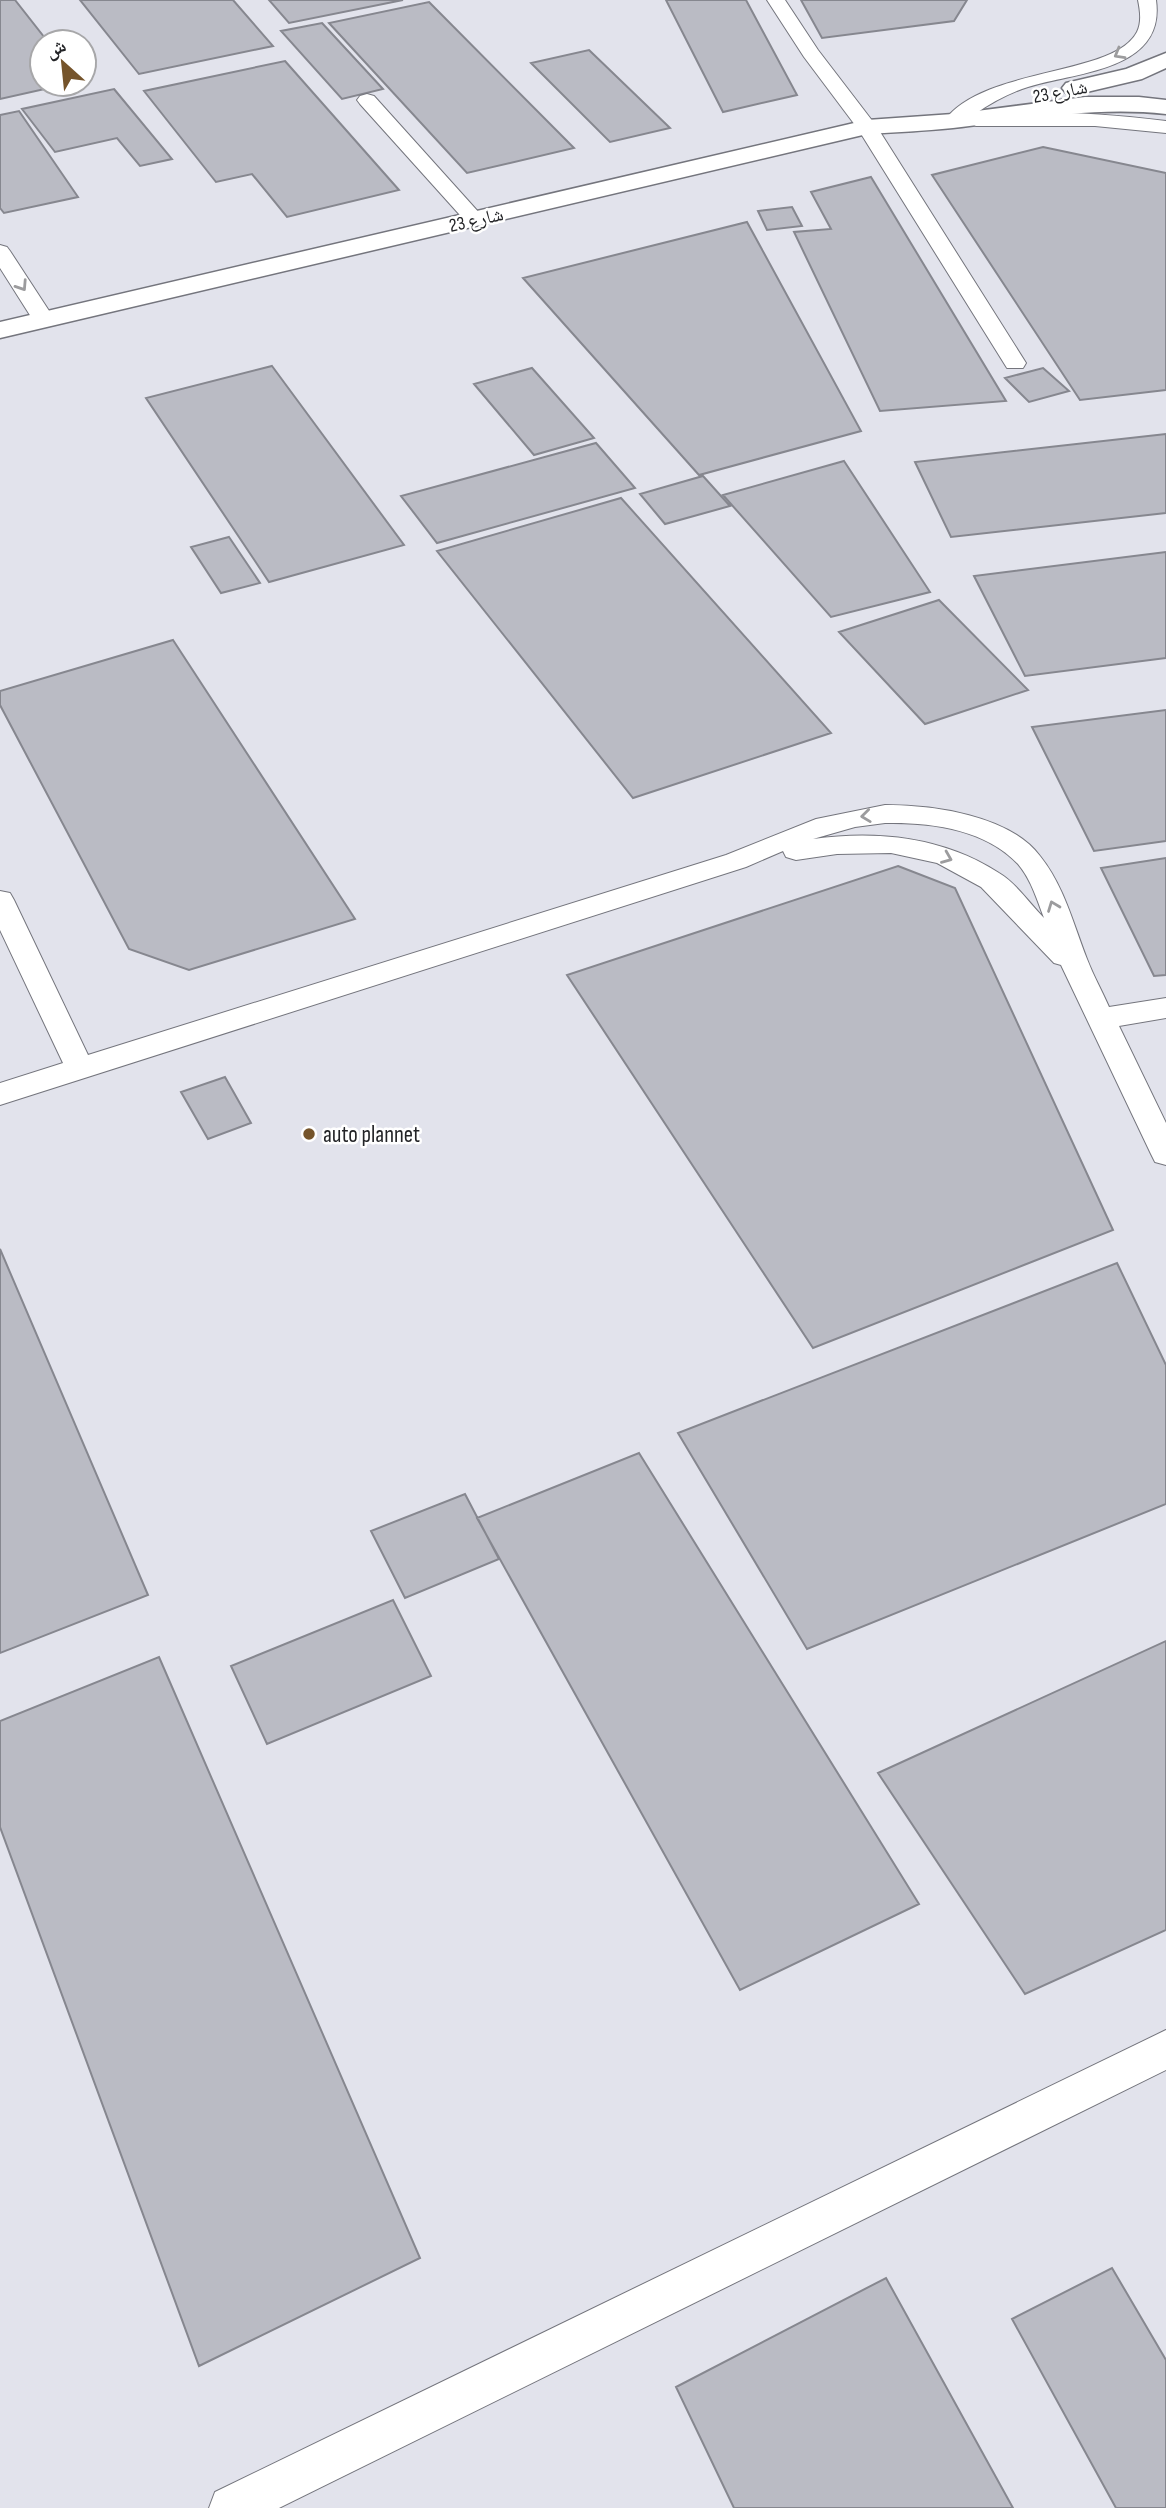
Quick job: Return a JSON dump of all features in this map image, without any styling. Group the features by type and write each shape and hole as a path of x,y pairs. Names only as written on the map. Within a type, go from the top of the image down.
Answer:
{"street":[{"name":"شارع 23","path":"954,121 1020,99 1134,74 1166,60"},
{"name":"شارع 23","path":"0,330 867,127 954,121 1060,106 1116,103 1166,107"}],"lane":[{"path":"776,0 811,53 867,127 1015,363"},
{"path":"954,121 971,106 995,94 1022,83 1089,67 1128,50 1146,34 1150,16 1147,0"},
{"path":"367,100 475,220"},
{"path":"954,121 1084,118 1125,120 1166,127"},
{"path":"0,251 44,320"},
{"path":"0,1094 736,861 811,828 858,817 906,812 954,818 998,836 1032,863 1049,895 1077,970 1166,1154"},
{"path":"736,861 837,845 891,844 945,856 991,880 1077,970"},
{"path":"0,900 80,1069"},
{"path":"1102,1018 1166,1007"},
{"path":"232,2508 1166,2049"}],"building":[{"path":"0,0 15,0 37,28 28,28 28,93 0,99"},
{"path":"80,0 233,0 273,46 139,74"},
{"path":"269,0 403,0 289,23"},
{"path":"666,0 746,0 797,95 723,112"},
{"path":"801,0 967,0 954,21 822,38"},
{"path":"429,2 574,148 467,173 329,23"},
{"path":"322,23 383,89 342,99 281,31"},
{"path":"589,50 670,128 610,142 531,63"},
{"path":"285,61 399,190 287,217 252,174 216,182 144,91"},
{"path":"114,89 172,159 140,166 117,138 55,152 22,109 73,98 98,98 98,92"},
{"path":"19,111 78,197 4,213 0,208 0,115"},
{"path":"1043,147 1166,173 1166,390 1080,400 932,175"},
{"path":"871,177 1006,401 880,411 794,232 831,229 811,192"},
{"path":"792,207 802,226 767,230 758,211"},
{"path":"747,222 861,431 699,475 523,278"},
{"path":"272,366 404,545 269,582 146,398"},
{"path":"532,368 594,438 534,455 474,384"},
{"path":"1043,368 1069,391 1029,402 1005,378"},
{"path":"1166,434 1166,513 951,537 915,462"},
{"path":"596,443 635,488 437,543 401,496"},
{"path":"844,461 930,592 831,617 723,495"},
{"path":"703,476 730,506 665,524 640,494"},
{"path":"621,498 831,733 633,798 437,551"},
{"path":"229,537 260,583 221,593 191,547"},
{"path":"1166,552 1166,658 1025,676 974,576"},
{"path":"939,600 1028,690 925,724 839,632"},
{"path":"173,640 355,919 189,970 129,949 0,705 0,691"},
{"path":"1166,710 1166,841 1094,851 1032,727"},
{"path":"1166,858 1166,975 1154,976 1101,868"},
{"path":"898,866 955,888 1113,1230 813,1348 567,975"},
{"path":"225,1077 251,1123 208,1139 181,1092"},
{"path":"0,1249 148,1595 0,1653"},
{"path":"1117,1263 1166,1365 1166,1504 807,1649 678,1433"},
{"path":"639,1453 919,1904 740,1990 477,1518"},
{"path":"465,1494 499,1559 405,1598 371,1531"},
{"path":"393,1600 431,1676 267,1744 231,1666"},
{"path":"1166,1641 1166,1930 1025,1994 878,1773"},
{"path":"159,1657 420,2258 199,2366 0,1827 0,1721"},
{"path":"1112,2268 1166,2360 1166,2508 1116,2508 1012,2319"},
{"path":"886,2278 1013,2508 734,2508 676,2387"}],"place":[{"name":"auto plannet","path":"309,1134"}]}
